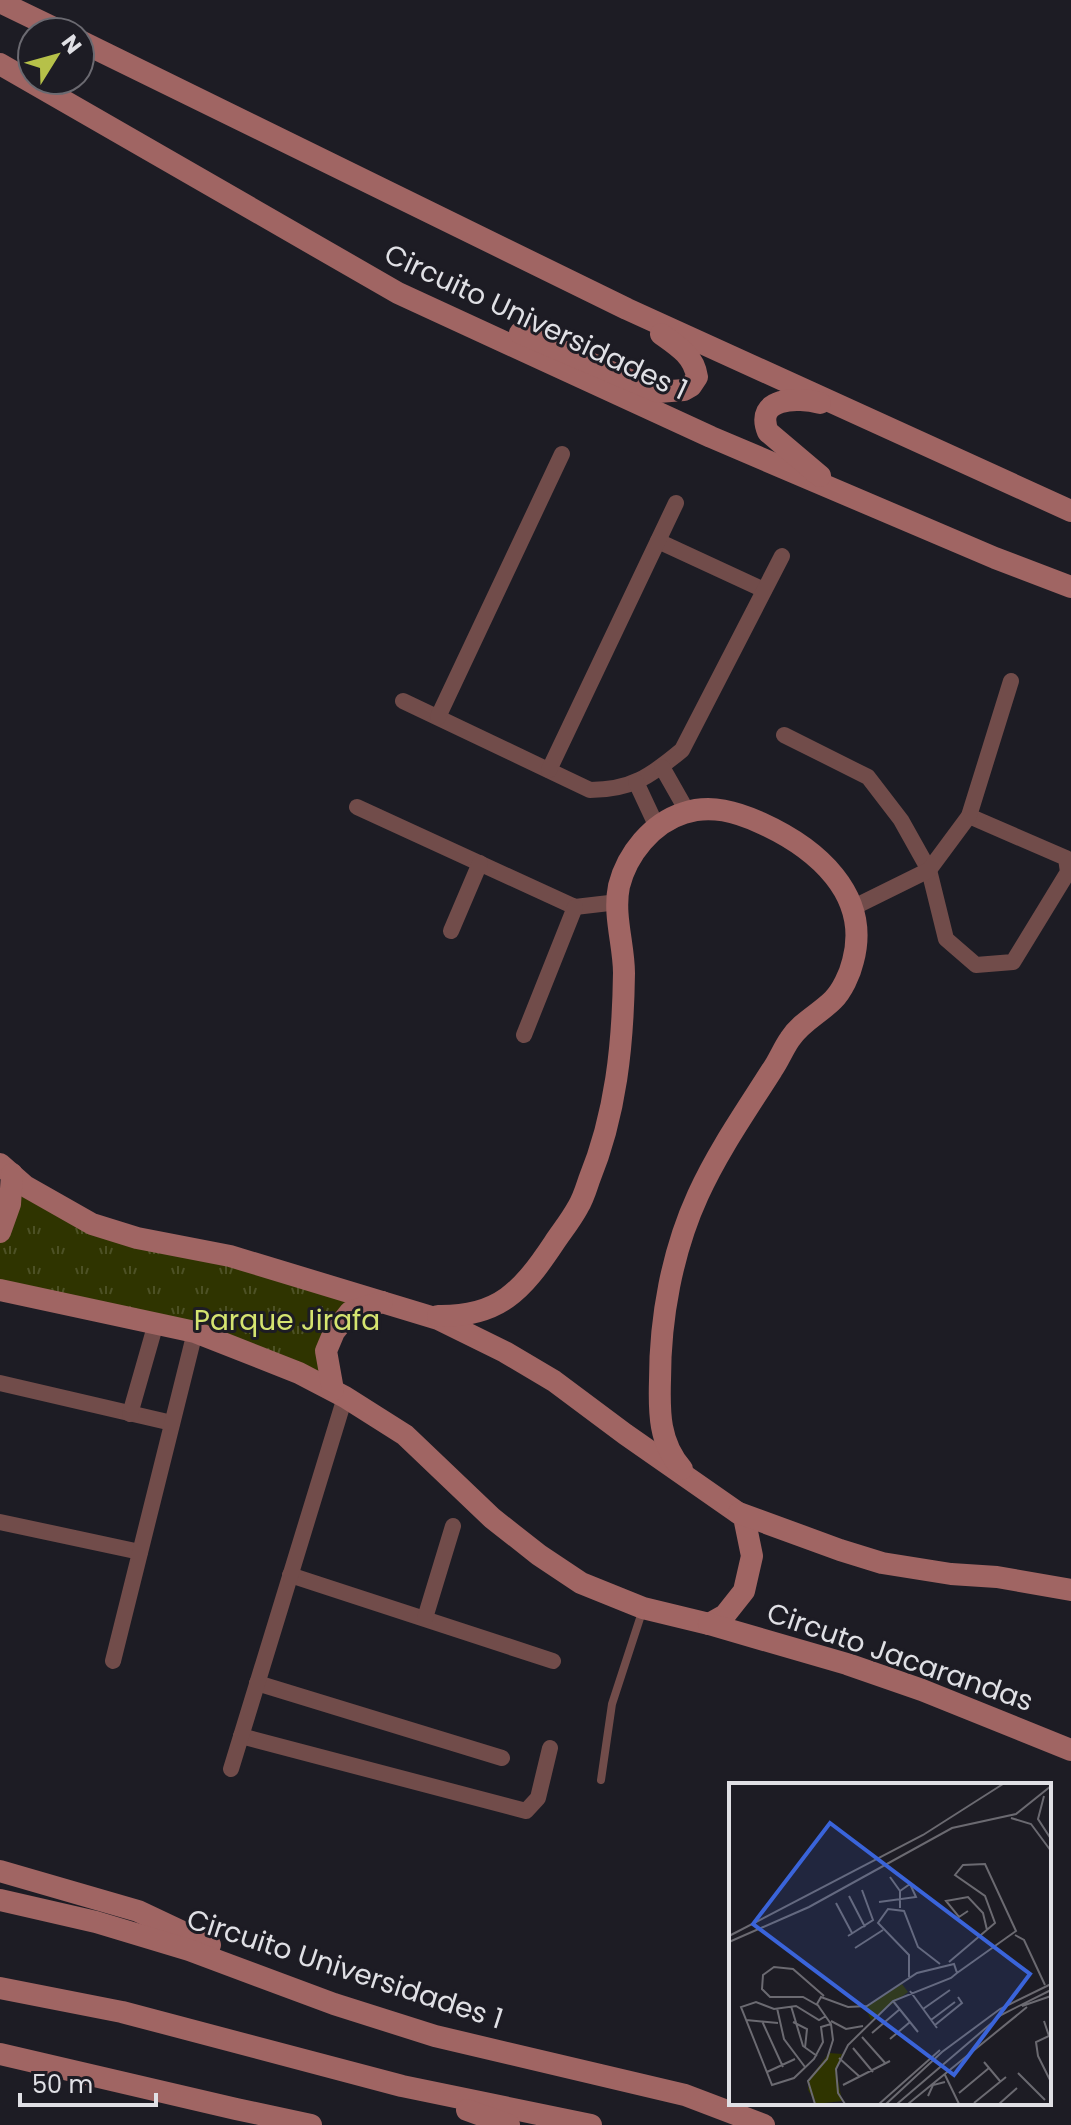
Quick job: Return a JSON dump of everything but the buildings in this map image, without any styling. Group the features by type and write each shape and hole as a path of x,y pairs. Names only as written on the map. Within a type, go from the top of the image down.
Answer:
{"street":[{"path":"0,2 29,16"},
{"name":"Circuito Universidades 1","path":"96,49 627,309 1071,511"},
{"name":"Circuito Universidades 1","path":"0,64 398,293 711,437 995,558 1071,587"},
{"path":"398,293 438,298 658,392 673,392 691,386 697,377 695,365 688,355 627,309"},
{"path":"838,491 768,432 766,415 778,403 797,399 815,401 870,420"},
{"path":"438,717 562,454"},
{"path":"549,770 676,503"},
{"path":"658,541 764,590"},
{"path":"403,701 590,790 614,790 636,782 662,767 682,750 782,556"},
{"path":"852,908 929,870 969,816 1011,681"},
{"path":"784,735 868,777 901,820 929,870 946,939 976,965 1013,962 1068,872 1066,858 969,816"},
{"path":"662,767 687,811"},
{"path":"636,782 657,827"},
{"path":"357,807 575,907 618,902"},
{"path":"426,1316 466,1316 498,1305 510,1297 534,1272 580,1205 607,1129 617,1079 624,971 619,887 629,861 644,838 670,818 687,811 727,810 785,834 826,866 839,882 852,908 856,945 848,975 835,998 811,1016 791,1038 712,1166 682,1238 662,1324 659,1407 660,1424 669,1449 690,1479"},
{"path":"451,931 480,863"},
{"path":"524,1035 575,907"},
{"path":"0,1232 10,1204 6,1169"},
{"path":"6,1169 25,1186 92,1224 137,1238 230,1256 438,1319 505,1352 554,1381 744,1517 752,1556 744,1591 725,1615 709,1624"},
{"name":"Circuto Jacarandas","path":"0,1290 195,1332 299,1373 339,1393 405,1435 492,1518 581,1583 643,1608 847,1664 922,1690 1071,1750"},
{"path":"231,1769 290,1575 339,1393 326,1351 334,1332 350,1312 383,1301"},
{"path":"130,1414 156,1323"},
{"path":"113,1661 195,1332"},
{"path":"0,1383 172,1423"},
{"path":"739,1513 882,1563 951,1574 997,1577 1071,1590"},
{"path":"0,1522 140,1552"},
{"path":"425,1618 453,1526"},
{"path":"290,1575 553,1661"},
{"path":"257,1683 502,1758"},
{"path":"241,1736 526,1811 538,1798 550,1748"},
{"path":"0,1871 138,1911 334,2004"},
{"name":"Circuito Universidades 1","path":"0,1900 96,1922 189,1950 334,2004 435,2036 685,2095 764,2125"},
{"path":"0,1910 96,1922"},
{"path":"0,1978 58,1990 122,2012"},
{"path":"0,1988 122,2012 402,2086 591,2125"},
{"path":"0,2054 311,2125"},
{"path":"402,2086 509,2125"}],"lane":[{"path":"601,1780 612,1704 643,1608"}],"green space":[{"name":"Parque Jirafa","path":"12,1174 55,1204 383,1301 334,1332 333,1390 299,1373 0,1288 0,1220"}]}
